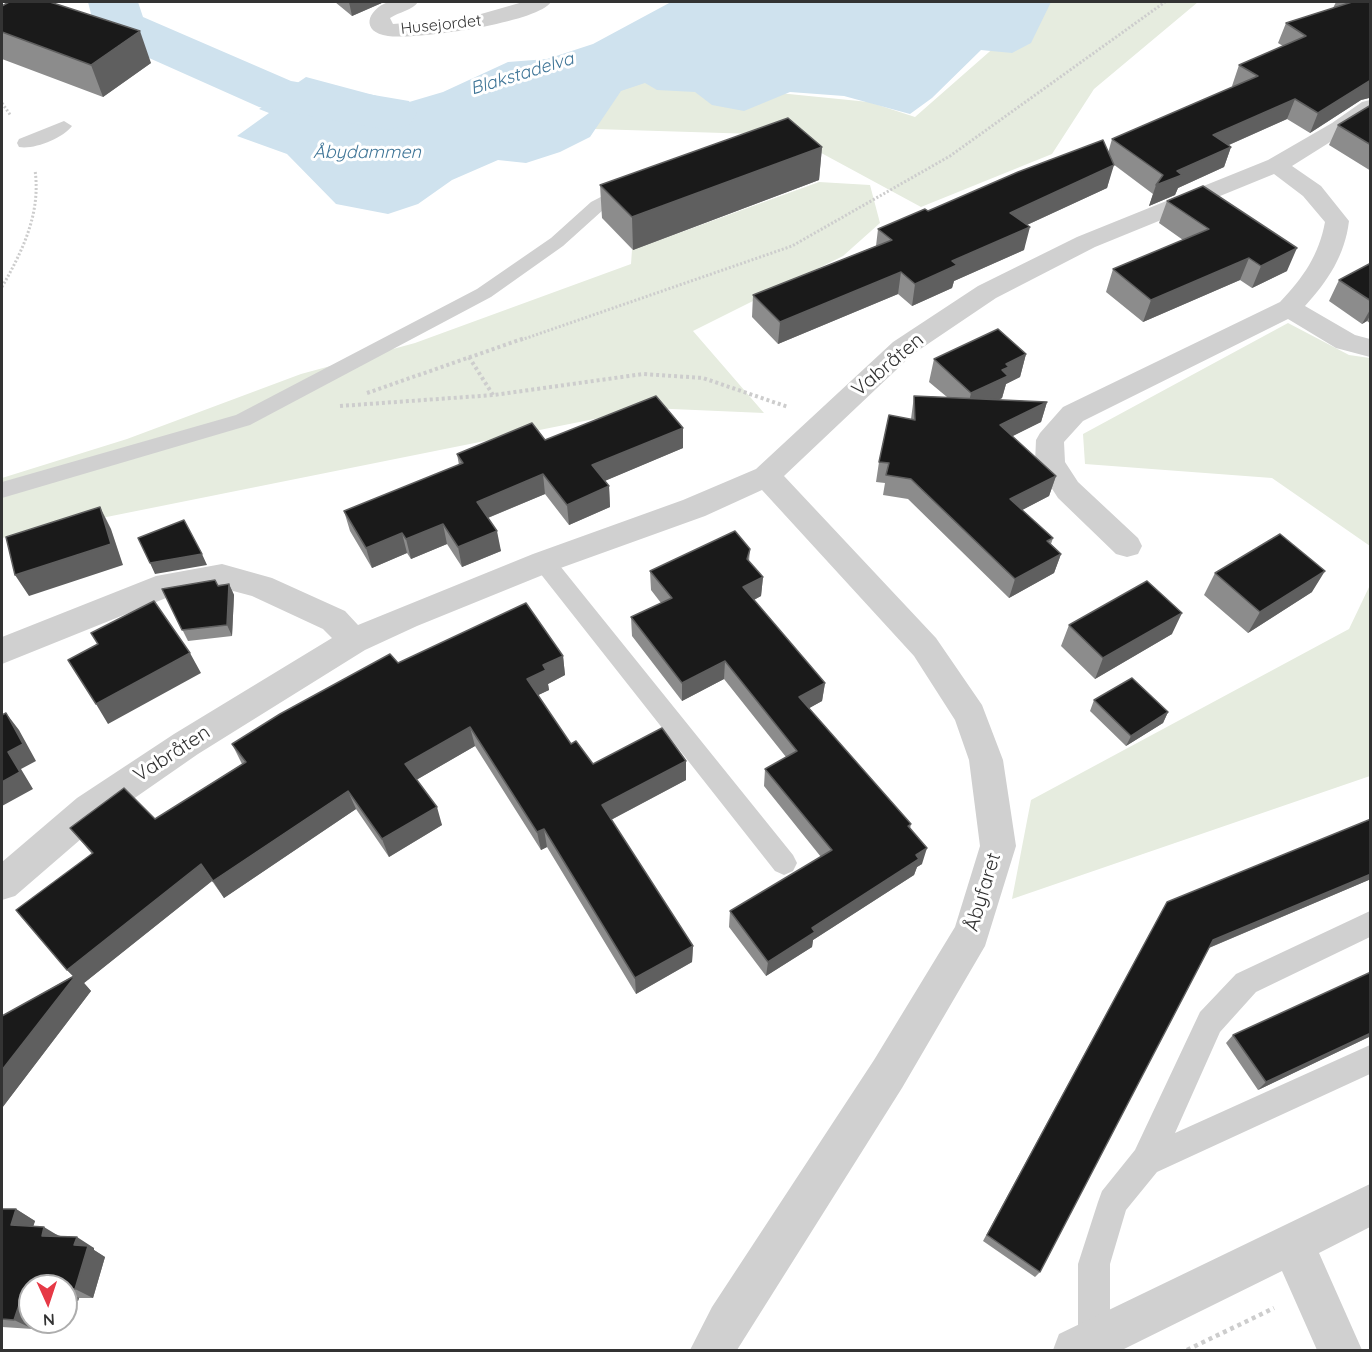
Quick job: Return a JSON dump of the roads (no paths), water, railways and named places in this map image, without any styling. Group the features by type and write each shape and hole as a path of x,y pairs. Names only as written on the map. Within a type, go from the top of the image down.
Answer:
{"street":[{"name":"Husejordet","path":"408,2 392,7 380,15 380,25 389,30 471,24 504,17 541,2"},
{"name":"Vabråten","path":"2,884 90,809 186,744 354,641 406,617 544,562 694,508 766,476 903,348 987,292 1086,242 1276,165 1371,107"},
{"path":"1127,546 1068,490 1050,463 1050,440 1073,414 1289,308 1306,291 1323,266 1335,242 1337,220 1311,191 1276,165"},
{"path":"1289,308 1346,342 1371,348"},
{"name":"Åbyfaret","path":"713,1350 888,1074 972,934 998,846 986,760 970,714 926,646 766,476"},
{"path":"2,651 167,585 222,576 261,587 334,620 354,641"},
{"path":"1084,1345 1371,1205"},
{"path":"1292,1244 1340,1350"}],"lane":[{"path":"25,143 44,137 64,126"},
{"path":"2,490 243,420 484,293 557,242 597,206 645,178"},
{"path":"544,562 784,863"},
{"path":"1084,1345 1094,1264 1113,1202 1146,1161 1210,1022 1246,983 1371,924"},
{"path":"1146,1161 1371,1059"}],"water":[{"name":"Åbydammen","path":"671,2 1051,2 1031,43 1012,53 981,50 932,98 910,114 844,96 790,92 744,111 712,105 695,92 657,90 645,83 621,91 590,137 560,152 526,163 498,160 452,180 418,204 388,214 336,204 287,154 237,136 269,113 259,109 306,77 377,96 399,105 443,92 508,62 547,59 593,44"}],"waterway":[{"path":"113,2 120,26 278,95 389,113"}],"water label":[{"name":"Blakstadelva","path":"522,74"}]}
